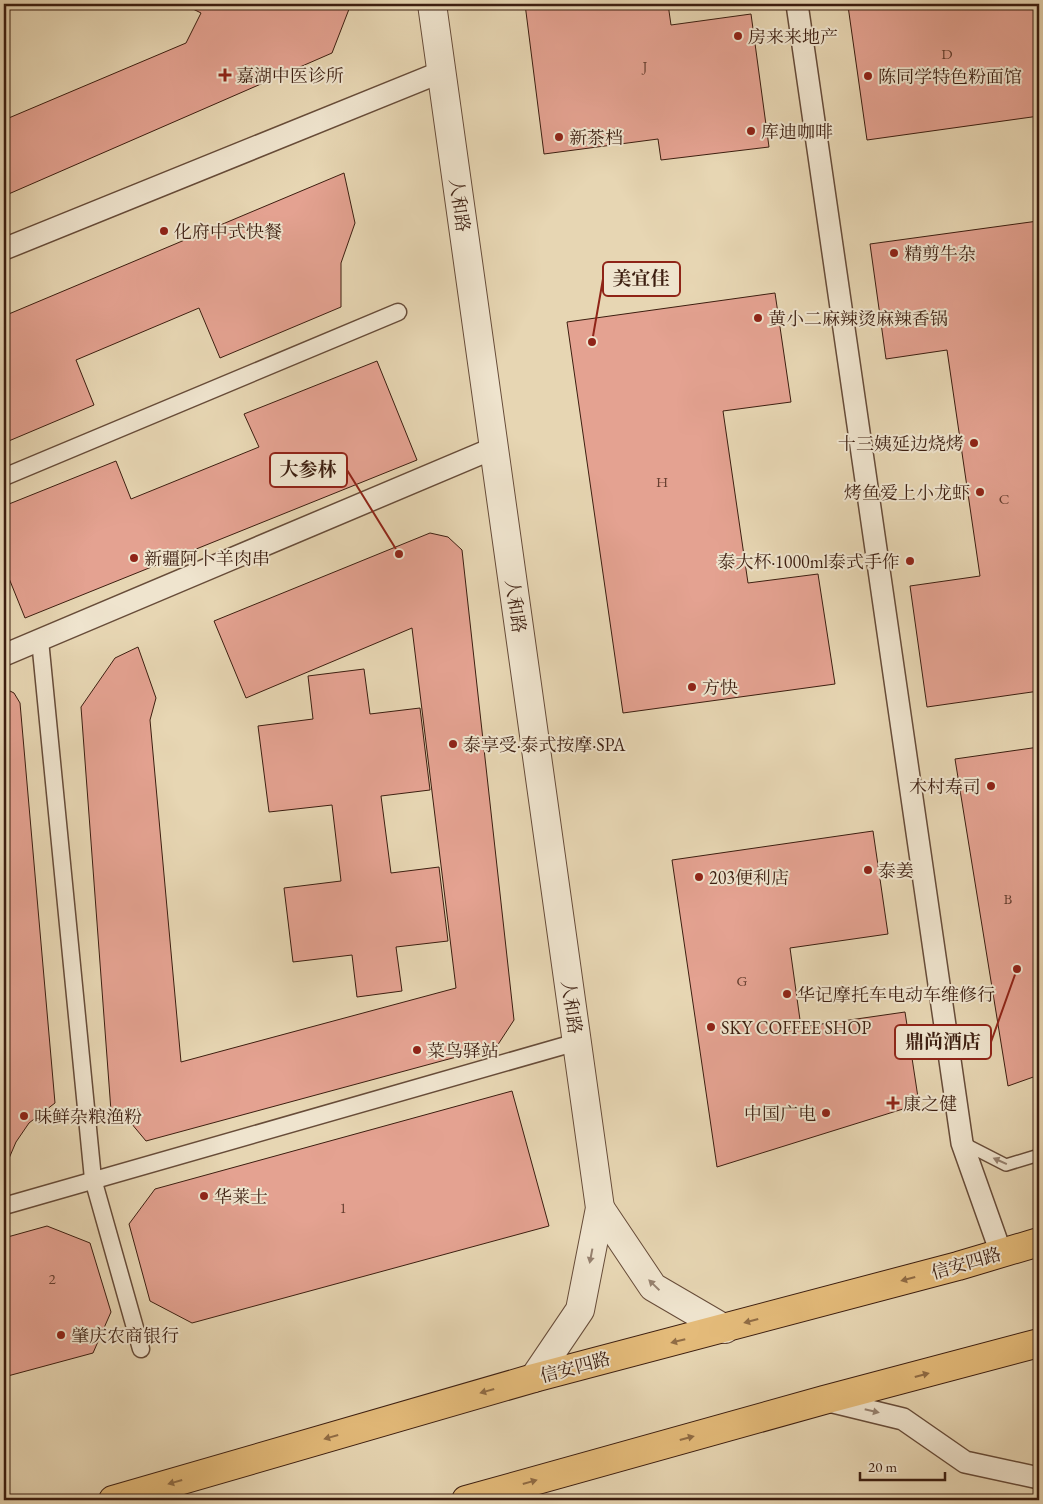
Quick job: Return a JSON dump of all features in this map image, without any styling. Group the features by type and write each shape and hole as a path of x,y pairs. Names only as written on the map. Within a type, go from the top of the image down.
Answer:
{"main road":[{"name":"信安四路","path":"113,1500 534,1378 725,1329 958,1266 1039,1242"},
{"path":"466,1500 824,1400 1039,1343"}],"street":[{"name":"人和路","path":"432,4 600,1208"},
{"path":"797,4 962,1143 1001,1252"},
{"path":"4,249 441,72"},
{"path":"4,477 398,312"},
{"path":"4,655 494,448"},
{"path":"40,640 93,1179 141,1349"},
{"path":"4,1206 577,1042"},
{"path":"600,1208 653,1287 725,1329"},
{"path":"534,1378 580,1310 600,1208"},
{"path":"824,1400 903,1419 965,1462 1039,1478"}],"lane":[{"path":"962,1143 1006,1165 1039,1155"}],"building":[{"path":"183,4 351,4 332,53 4,196 4,120 186,43 201,13"},
{"path":"525,4 668,4 671,25 751,14 769,147 661,160 658,139 544,154"},
{"path":"863,4 1037,4 1039,16 1039,116 867,140 848,6"},
{"path":"344,173 355,223 341,263 341,307 220,358 199,308 76,360 94,405 4,443 4,316"},
{"path":"1038,221 1039,691 927,707 910,586 980,576 947,350 886,359 870,244"},
{"path":"775,293 791,402 723,411 748,583 818,574 835,684 623,713 567,322"},
{"path":"377,361 417,460 25,618 4,566 4,506 116,461 131,499 259,447 244,414"},
{"path":"430,533 448,537 462,550 514,1020 497,1046 146,1141 131,1123 111,1111 81,707 115,658 138,647 156,698 150,720 181,1062 456,988 412,628 246,698 214,621"},
{"path":"364,669 370,714 420,708 430,790 381,796 391,873 439,867 448,941 396,947 402,991 357,997 352,955 293,962 284,888 341,881 332,805 269,812 258,726 313,719 308,676"},
{"path":"4,688 14,693 20,703 55,1103 29,1123 16,1142 4,1170"},
{"path":"1039,747 1039,1075 1008,1086 955,759"},
{"path":"873,831 888,934 790,948 801,1027 905,1012 919,1104 717,1167 672,860"},
{"path":"512,1091 549,1226 192,1323 150,1301 129,1224 155,1189"},
{"path":"47,1226 90,1243 111,1312 93,1353 4,1377 4,1238"}],"place":[{"name":"房来来地产","path":"738,36"},
{"name":"嘉湖中医诊所","path":"225,75"},
{"name":"陈同学特色粉面馆","path":"868,76"},
{"name":"库迪咖啡","path":"751,131"},
{"name":"新茶档","path":"559,137"},
{"name":"化府中式快餐","path":"164,231"},
{"name":"精剪牛杂","path":"894,253"},
{"name":"黄小二麻辣烫麻辣香锅","path":"758,318"},
{"name":"美宜佳","path":"592,342"},
{"name":"十三姨延边烧烤","path":"974,443"},
{"name":"烤鱼爱上小龙虾","path":"980,492"},
{"name":"大参林","path":"399,554"},
{"name":"新疆阿卜羊肉串","path":"134,558"},
{"name":"泰大杯·1000ml泰式手作","path":"910,561"},
{"name":"方快","path":"692,687"},
{"name":"泰享受·泰式按摩·SPA","path":"453,744"},
{"name":"木村寿司","path":"991,786"},
{"name":"泰姜","path":"868,870"},
{"name":"203便利店","path":"699,877"},
{"name":"鼎尚酒店","path":"1017,969"},
{"name":"华记摩托车电动车维修行","path":"787,994"},
{"name":"SKY COFFEE SHOP","path":"711,1027"},
{"name":"菜鸟驿站","path":"417,1050"},
{"name":"康之健","path":"893,1103"},
{"name":"中国广电","path":"826,1113"},
{"name":"味鲜杂粮渔粉","path":"24,1116"},
{"name":"华莱士","path":"204,1196"},
{"name":"肇庆农商银行","path":"61,1335"}]}
